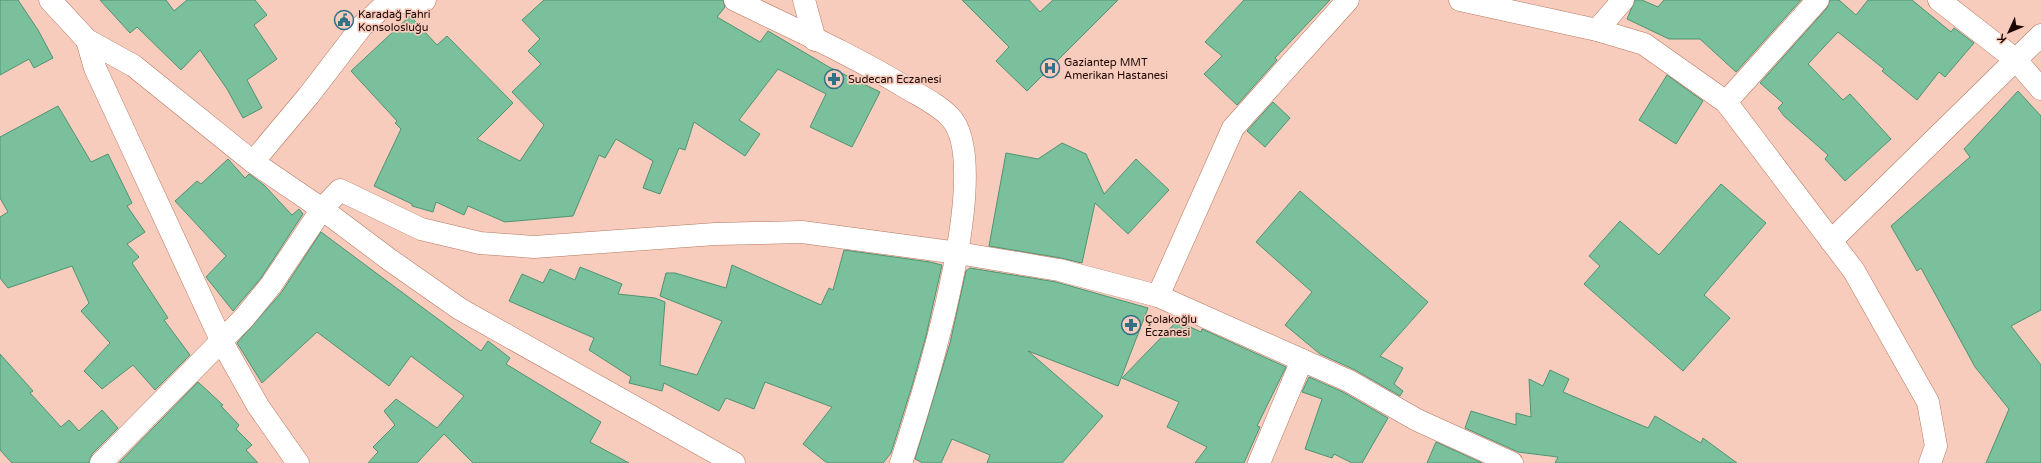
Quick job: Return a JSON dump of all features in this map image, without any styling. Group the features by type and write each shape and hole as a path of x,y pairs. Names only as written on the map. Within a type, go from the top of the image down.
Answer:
{"street":[{"path":"50,0 87,40 134,66 253,162 322,209 390,260 460,309 734,463"},
{"path":"253,162 309,95 362,26 386,4 425,0"},
{"path":"735,0 880,71 938,106 951,118 961,134 964,149 965,181 958,253 927,382 901,463"},
{"path":"804,0 816,40"},
{"path":"1158,296 1233,128 1348,0"},
{"path":"1460,0 1596,30 1644,44 1726,102 1854,271 1928,402 1936,446 1930,463"},
{"path":"1596,30 1623,0"},
{"path":"1726,102 1818,0"},
{"path":"1939,0 2016,60 2041,89"},
{"path":"1831,241 2041,35"},
{"path":"87,40 95,68 222,342 258,406 298,463"},
{"path":"101,463 222,342 271,285 322,209 340,190 421,229 480,243 534,247 715,234 802,232 958,253 1059,270 1158,296 1349,381 1417,420 1503,461"},
{"path":"1259,463 1302,360"}],"building":[{"path":"0,0 18,0 38,30 53,58 34,68 29,59 0,75"},
{"path":"100,0 166,0 174,11 187,0 255,0 267,15 254,25 277,59 247,80 262,108 243,118 227,89 200,50 181,70 137,27 130,33"},
{"path":"544,0 723,0 725,7 717,17 760,42 768,31 829,67 880,92 852,147 810,127 826,94 778,69 739,120 760,134 745,156 694,122 685,150 679,148 660,194 643,188 653,161 616,139 605,158 599,155 573,216 505,222 468,206 464,215 436,202 433,212 412,206 412,204 374,186 401,129 395,123 397,121 351,71 410,16 437,45 447,36 513,103 477,139 520,161 544,125 512,92 541,64 528,51 540,39 522,20"},
{"path":"962,0 1029,0 1040,12 1053,0 1118,0 1027,91 996,61 1009,47"},
{"path":"1244,0 1330,0 1275,58 1277,60 1237,105 1204,74 1222,56 1205,42"},
{"path":"1635,0 1642,0 1658,7 1664,0 1801,0 1736,72 1700,39 1669,39 1627,19"},
{"path":"1830,0 1839,0 1856,15 1868,0 1912,0 1951,32 1954,28 1974,43 1945,77 1939,72 1917,100 1882,71 1884,69 1838,32 1808,64 1843,100 1850,94 1891,139 1845,181 1825,159 1828,155 1784,116 1778,108 1783,103 1760,83 1827,8"},
{"path":"1667,75 1703,101 1676,144 1639,120"},
{"path":"2018,91 2041,116 2041,310 2011,326 2041,365 2041,463 1986,463 2009,409 1975,367 1921,268 1917,271 1891,226 1970,157 1964,149"},
{"path":"1273,102 1290,118 1265,147 1247,131"},
{"path":"58,106 91,162 108,154 132,203 127,206 145,232 127,244 139,257 132,263 168,318 164,320 190,355 155,390 133,365 102,389 84,371 110,343 81,311 89,303 72,266 8,288 0,278 0,217 8,212 0,198 0,137"},
{"path":"1062,143 1086,154 1104,194 1136,159 1169,190 1128,234 1095,203 1082,263 989,246 1006,153 1038,159"},
{"path":"228,159 245,178 249,174 264,185 292,215 299,209 303,214 261,278 233,311 206,277 226,256 175,201 197,181 201,184"},
{"path":"1721,184 1766,223 1704,295 1730,318 1683,371 1584,284 1600,266 1589,256 1620,221 1659,255"},
{"path":"1300,191 1428,302 1380,356 1403,368 1394,384 1403,391 1400,396 1355,370 1320,354 1285,325 1312,292 1256,242"},
{"path":"321,232 481,351 488,341 510,358 506,364 601,422 590,442 629,463 473,463 444,434 417,463 368,463 378,452 373,447 395,425 384,411 396,399 437,428 464,396 411,356 389,386 317,332 262,383 237,343 281,293"},
{"path":"844,250 942,265 926,336 912,386 891,453 883,463 827,463 803,444 832,407 765,382 754,409 726,398 719,411 664,383 662,391 629,383 631,377 589,350 594,338 509,301 522,274 543,283 550,269 575,280 580,267 622,284 618,294 655,298 665,302 660,365 697,375 722,321 660,296 666,273 675,273 726,288 732,265 821,305 829,288 833,290"},
{"path":"970,268 1056,282 1148,308 1118,386 1028,351 1103,416 1062,463 987,463 990,455 952,439 941,463 923,463 915,459 950,343 966,271"},
{"path":"1177,321 1201,332 1202,329 1286,367 1257,426 1260,427 1244,463 1195,463 1207,447 1167,427 1179,402 1122,378"},
{"path":"0,354 33,391 30,393 61,427 69,420 79,431 102,410 118,428 92,454 89,463 12,463 0,450"},
{"path":"1550,370 1569,379 1563,392 1648,428 1655,416 1701,443 1703,438 1737,463 1555,463 1558,457 1518,452 1465,428 1471,411 1516,425 1516,413 1531,417 1529,379 1543,386"},
{"path":"1309,377 1343,392 1388,418 1362,463 1352,463 1334,454 1332,458 1305,449 1322,399 1302,392"},
{"path":"198,382 223,405 221,406 239,425 236,429 252,445 246,450 258,463 119,463"},
{"path":"1436,442 1482,463 1427,463"}],"place":[{"name":"Karadağ Fahri Konsolosluğu","path":"344,20"},
{"name":"Gaziantep MMT Amerikan Hastanesi","path":"1050,68"},
{"name":"Sudecan Eczanesi","path":"834,79"},
{"name":"Çolakoğlu Eczanesi","path":"1131,325"}]}
